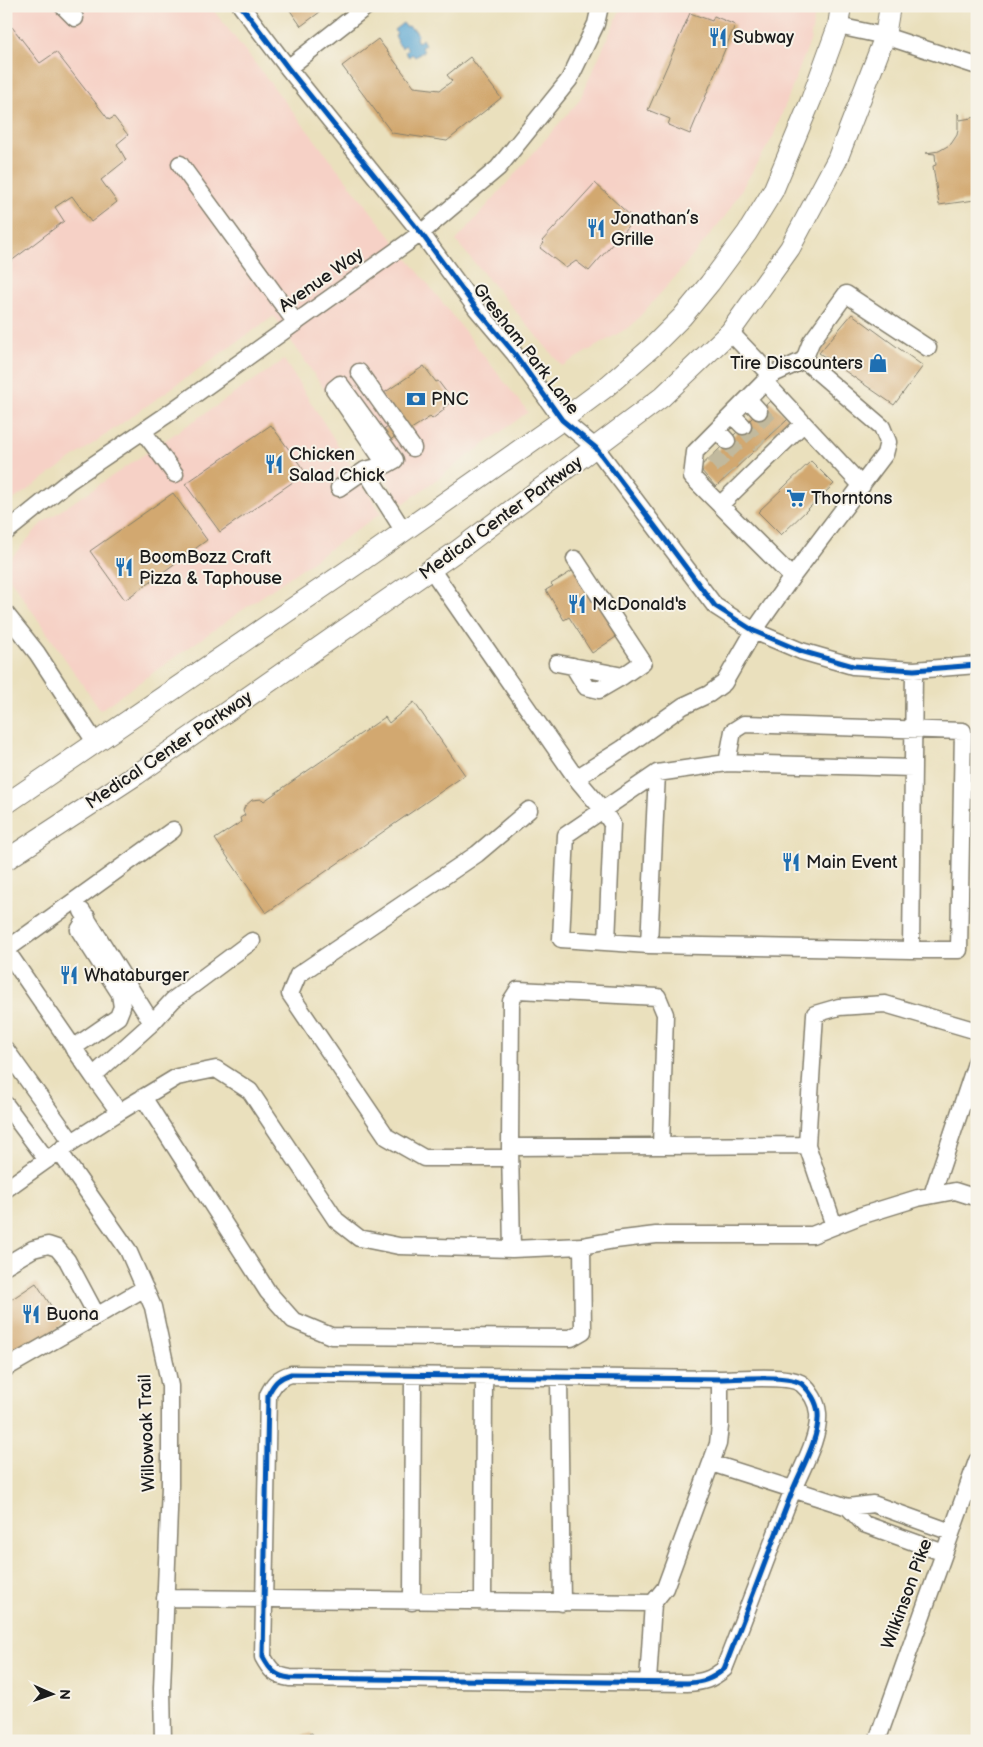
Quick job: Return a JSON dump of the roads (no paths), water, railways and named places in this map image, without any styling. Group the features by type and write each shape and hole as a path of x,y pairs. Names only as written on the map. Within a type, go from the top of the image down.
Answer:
{"main road":[{"path":"6,804 562,420 606,388 651,348 682,317 710,283 747,233 773,191 811,100 838,26 841,6"},
{"name":"Medical Center Parkway","path":"6,860 136,774 431,569 662,397 730,332 790,248 837,160 885,36 890,6"}],"street":[{"path":"63,6 75,18"},
{"name":"Gresham Park Lane","path":"241,6 288,68 421,233 476,308 514,353 562,420 596,448 714,606 754,631 801,651 853,666 914,670 977,665"},
{"path":"288,68 368,6"},
{"name":"Avenue Way","path":"6,532 68,482 143,431 421,233 498,168 570,80 596,24 600,6"},
{"path":"838,26 885,36 977,66"},
{"path":"180,164 296,323"},
{"path":"792,577 692,478 695,452 708,449 754,405 768,379 804,360 811,342 846,294 928,348"},
{"path":"730,332 803,424 862,486"},
{"path":"576,778 622,749 683,706 709,694 724,683 754,631 792,577 885,454 888,442 882,427 804,360"},
{"path":"339,488 365,470 400,457 350,378"},
{"path":"720,505 735,480 749,466 781,435 803,424"},
{"path":"143,431 175,474"},
{"path":"365,470 403,530"},
{"path":"565,664 622,676 644,662 575,559"},
{"path":"431,569 576,778 603,810 612,824 607,942"},
{"path":"6,614 36,652 95,742"},
{"path":"911,950 914,670"},
{"path":"727,762 733,731 744,724 963,730 959,950 649,944 561,939 566,835 657,773 727,762 913,768"},
{"path":"649,944 657,773"},
{"path":"529,810 477,854 298,975 290,994 387,1137 424,1158 510,1152 661,1146 807,1144"},
{"path":"119,1112 6,950 173,830"},
{"path":"75,900 152,1023"},
{"path":"73,1048 118,1017 122,1008 120,994 79,930 86,917"},
{"path":"93,1076 152,1023 174,1000 252,941"},
{"path":"512,1249 510,1152 512,1001 518,990 658,997 665,1014 661,1146"},
{"path":"834,1226 807,1144 814,1014 839,1007 884,1004 977,1030"},
{"path":"6,1050 60,1151"},
{"path":"932,1195 977,1060"},
{"path":"6,1189 119,1112 177,1077 216,1068 250,1091 336,1220 359,1238 399,1246 512,1249 582,1246 656,1235 812,1234 909,1200 954,1192 977,1198"},
{"path":"144,1097 268,1292 293,1320 331,1336 571,1338 583,1331 582,1246"},
{"name":"Willowoak Trail","path":"6,1105 60,1151 128,1250 153,1307 170,1386 170,1486 162,1688 163,1741"},
{"path":"6,1265 33,1249 48,1245 57,1248 67,1260 97,1316"},
{"path":"6,1368 145,1288"},
{"path":"291,1374 413,1376 788,1378 800,1382 814,1400 818,1414 816,1432 724,1669 704,1682 290,1678 278,1676 270,1669 263,1657 268,1395 274,1384 281,1377 291,1374"},
{"path":"412,1602 413,1376"},
{"path":"483,1602 484,1377"},
{"path":"559,1378 562,1603"},
{"path":"648,1682 653,1603 665,1588 718,1444 720,1379"},
{"name":"Wilkinson Pike","path":"877,1741 977,1461"},
{"path":"712,1463 848,1507 873,1504 951,1532"},
{"path":"848,1507 864,1524 944,1553"},
{"path":"165,1598 653,1603"}],"water":[{"path":"403,23 406,27 409,26 414,29 418,35 417,41 419,42 422,39 425,45 421,47 424,51 415,57 412,54 409,57 405,52 408,49 405,45 402,48 397,42 395,36 397,34 394,30"}],"tunnel":[{"path":"759,411 776,430"},
{"path":"743,426 760,446"},
{"path":"727,441 744,460"},
{"path":"713,455 730,474"}],"place":[{"name":"Subway","path":"718,37"},
{"name":"Jonathan’s Grille","path":"596,228"},
{"name":"Tire Discounters","path":"878,363"},
{"name":"PNC","path":"416,399"},
{"name":"Chicken Salad Chick","path":"274,464"},
{"name":"Thorntons","path":"796,498"},
{"name":"BoomBozz Craft Pizza & Taphouse","path":"124,567"},
{"name":"McDonald's","path":"577,604"},
{"name":"Main Event","path":"791,862"},
{"name":"Whataburger","path":"69,975"},
{"name":"Buona","path":"31,1314"}]}
